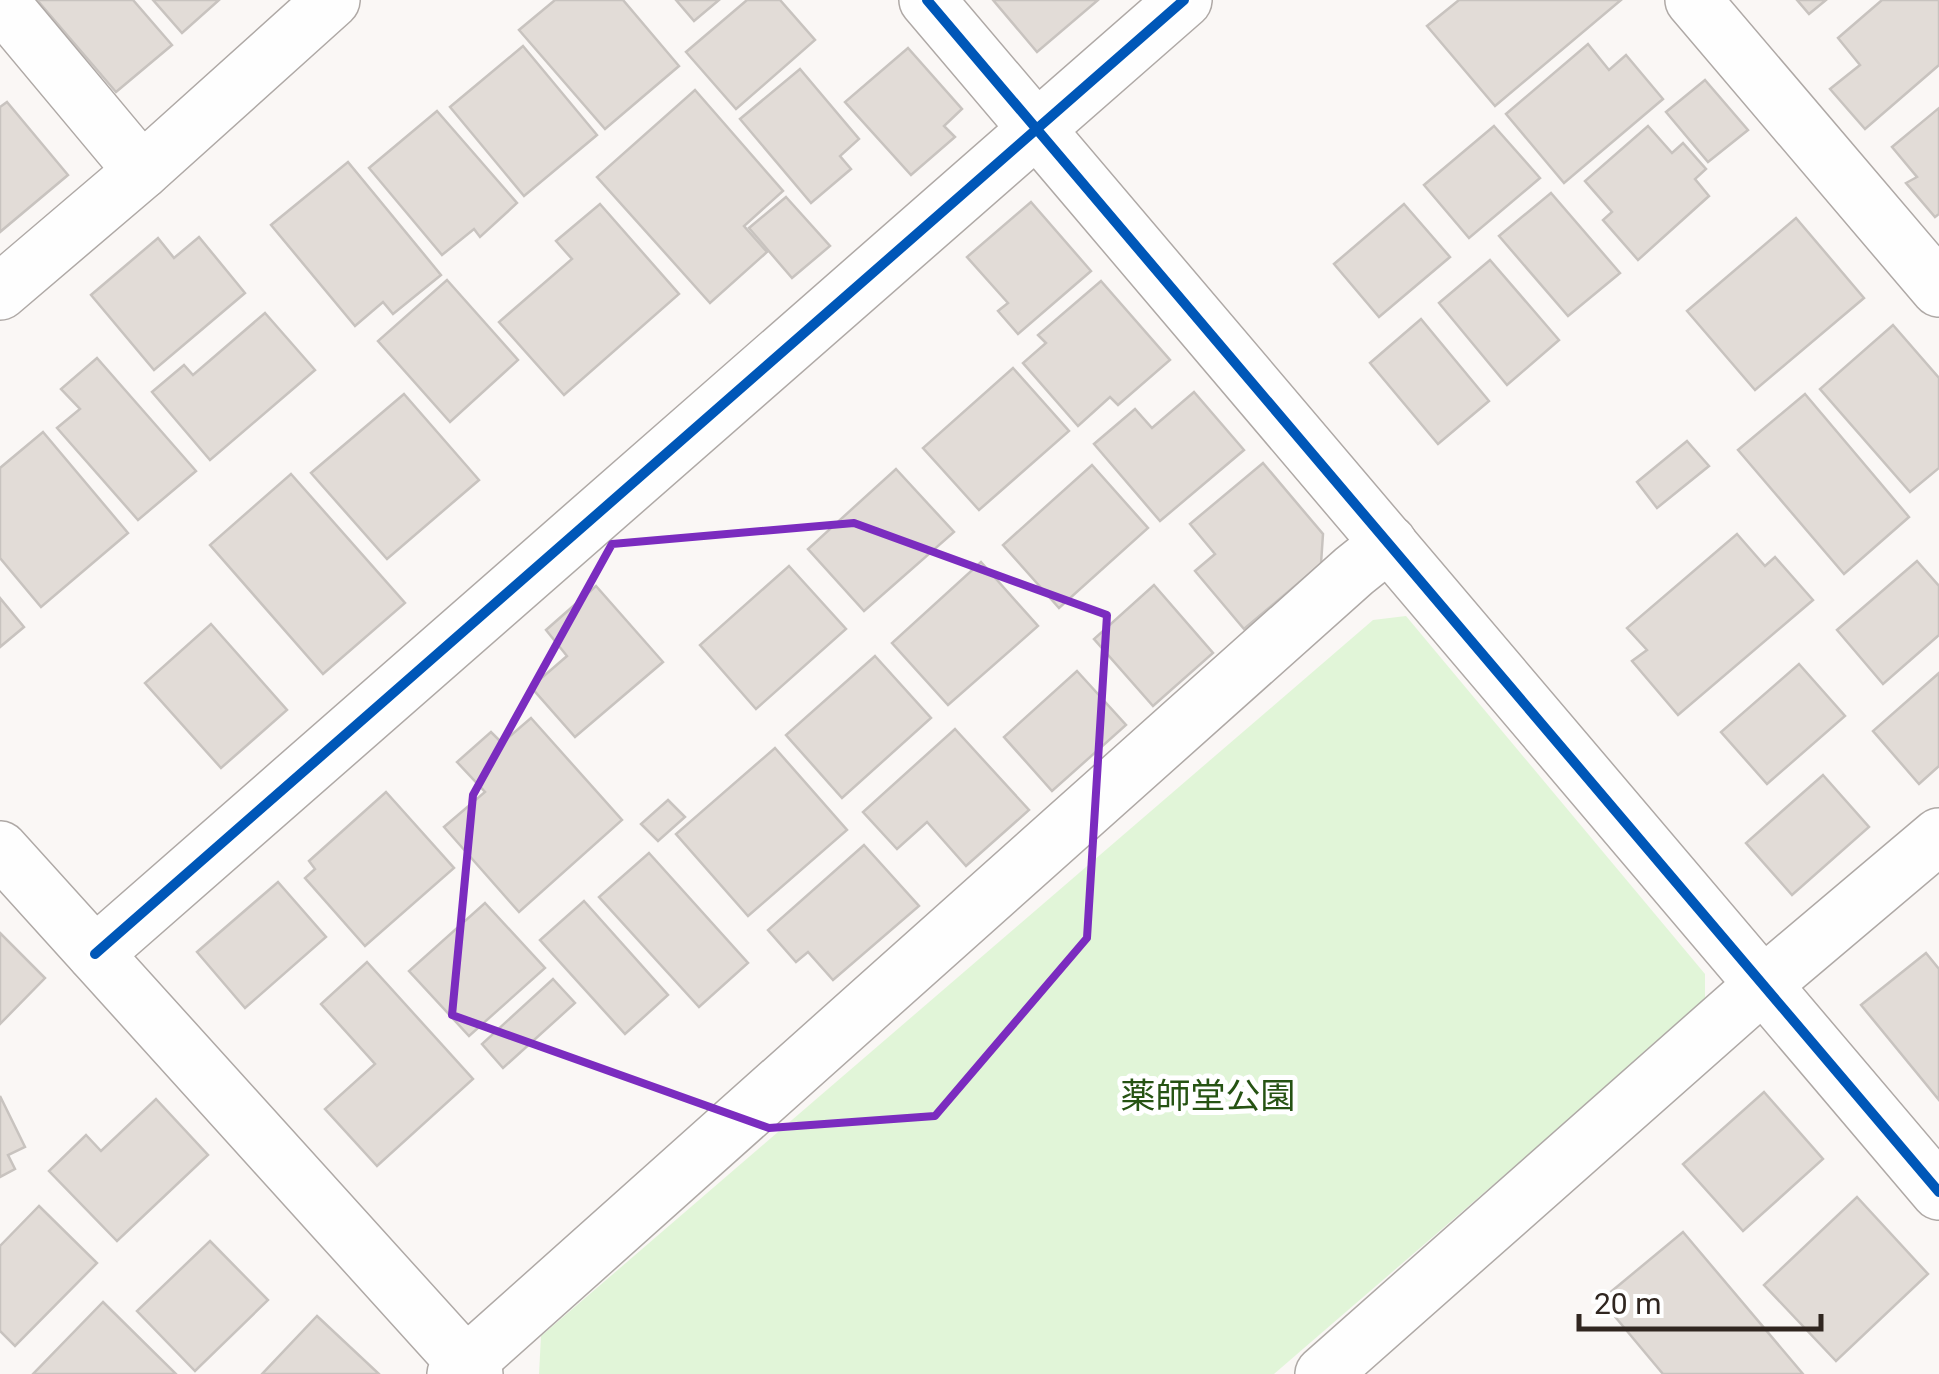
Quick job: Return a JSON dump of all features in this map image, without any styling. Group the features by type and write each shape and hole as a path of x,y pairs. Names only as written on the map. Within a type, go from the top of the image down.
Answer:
{"street":[{"path":"0,292 332,0"},
{"path":"928,0 1939,1192"},
{"path":"95,954 1184,0"},
{"path":"1693,0 1936,280"},
{"path":"0,1 142,171"},
{"path":"0,849 465,1371 1324,597 1389,543"},
{"path":"1323,1374 1764,983 1939,836"}],"highlighted area":[{"path":"854,523 1107,615 1087,938 935,1116 769,1128 452,1015 473,795 612,544"}],"green space":[{"name":"薬師堂公園","path":"1406,616 1705,974 1705,1002 1274,1374 539,1374 541,1336 1373,620"}],"building":[{"path":"37,0 133,0 172,45 116,92"},
{"path":"153,0 219,0 182,33"},
{"path":"555,0 623,0 679,66 605,129 519,30"},
{"path":"676,0 719,0 694,21"},
{"path":"747,0 780,0 815,40 736,109 686,52"},
{"path":"993,0 1098,0 1037,52"},
{"path":"1459,0 1621,0 1495,106 1427,26"},
{"path":"1797,0 1826,0 1809,14"},
{"path":"1882,0 1939,0 1939,65 1865,129 1830,89 1860,65 1838,38"},
{"path":"1588,44 1609,70 1626,55 1663,99 1564,183 1506,114"},
{"path":"523,46 597,135 524,196 450,107"},
{"path":"908,48 962,109 944,126 955,137 911,175 845,102"},
{"path":"800,69 859,139 840,156 851,169 811,203 740,119"},
{"path":"1705,80 1748,130 1708,162 1666,112"},
{"path":"695,90 783,191 744,226 767,252 710,303 597,177"},
{"path":"7,102 68,175 0,232 0,107"},
{"path":"1939,108 1939,214 1935,217 1906,183 1917,177 1892,147"},
{"path":"437,111 517,203 480,237 474,229 442,255 369,168"},
{"path":"1494,126 1540,178 1469,238 1424,185"},
{"path":"1648,126 1672,153 1683,143 1706,169 1695,179 1709,196 1638,260 1603,220 1612,212 1585,181"},
{"path":"348,162 441,275 393,314 383,302 355,326 271,225"},
{"path":"1551,193 1620,273 1568,316 1499,236"},
{"path":"786,197 830,246 792,278 749,228"},
{"path":"1031,202 1091,271 1018,334 998,311 1008,303 967,257"},
{"path":"600,204 679,294 564,395 499,322 572,259 556,241"},
{"path":"1404,204 1450,257 1379,317 1334,264"},
{"path":"1796,218 1864,298 1755,390 1687,311"},
{"path":"199,237 245,293 154,370 91,295 158,238 174,258"},
{"path":"1490,260 1559,340 1507,385 1439,303"},
{"path":"447,280 518,360 450,422 378,341"},
{"path":"1101,281 1170,360 1118,405 1110,397 1078,426 1023,363 1046,343 1038,335"},
{"path":"265,313 315,370 210,460 152,392 184,365 193,375"},
{"path":"1421,319 1489,401 1438,444 1370,363"},
{"path":"1893,325 1939,378 1939,468 1910,492 1820,389"},
{"path":"97,358 196,471 138,520 57,428 80,409 61,389"},
{"path":"1013,368 1069,431 979,510 923,448"},
{"path":"1194,392 1244,450 1160,521 1094,444 1135,409 1152,428"},
{"path":"404,394 479,480 387,559 311,473"},
{"path":"1805,394 1909,517 1844,574 1738,450"},
{"path":"43,432 128,533 41,607 0,558 0,468"},
{"path":"1687,441 1709,466 1657,508 1637,482"},
{"path":"1263,463 1323,534 1321,564 1244,629 1195,571 1215,554 1190,524"},
{"path":"1092,465 1148,528 1059,608 1003,545"},
{"path":"896,469 954,532 864,611 808,549"},
{"path":"291,474 405,603 323,674 210,545"},
{"path":"1737,534 1765,566 1775,557 1813,600 1678,715 1632,661 1647,650 1627,628"},
{"path":"1917,561 1939,586 1939,635 1883,684 1837,630"},
{"path":"981,562 1038,626 948,705 892,643"},
{"path":"789,566 846,629 756,709 700,645"},
{"path":"1154,585 1213,653 1153,706 1094,639"},
{"path":"596,586 663,662 575,737 531,687 567,656 546,630"},
{"path":"0,598 24,627 0,647"},
{"path":"211,624 287,710 221,768 145,683"},
{"path":"875,656 931,718 842,798 786,735"},
{"path":"1799,664 1845,716 1767,784 1721,732"},
{"path":"1077,671 1126,725 1052,791 1004,737"},
{"path":"1939,673 1939,766 1919,784 1873,731"},
{"path":"531,718 622,820 519,912 444,827 485,792 457,762 491,732 502,743"},
{"path":"955,729 1029,810 966,866 927,822 897,849 863,812"},
{"path":"775,748 847,830 748,916 676,834"},
{"path":"1823,775 1869,827 1792,895 1746,843"},
{"path":"386,792 454,868 365,946 305,878 315,869 309,861"},
{"path":"668,800 685,817 658,841 641,824"},
{"path":"864,845 919,906 833,980 808,952 796,962 768,930"},
{"path":"649,853 748,963 699,1007 599,897"},
{"path":"278,882 326,937 245,1008 197,952"},
{"path":"584,901 668,995 625,1034 540,940"},
{"path":"485,903 545,968 469,1036 409,971"},
{"path":"0,933 45,978 0,1024"},
{"path":"1926,953 1939,969 1939,1100 1861,1005"},
{"path":"367,962 473,1079 377,1166 325,1109 375,1064 321,1004"},
{"path":"553,979 575,1003 503,1068 482,1044"},
{"path":"1764,1092 1823,1159 1743,1231 1683,1164"},
{"path":"0,1096 25,1147 8,1155 15,1169 0,1177"},
{"path":"156,1099 208,1155 117,1241 49,1171 86,1135 101,1151"},
{"path":"1857,1197 1928,1274 1836,1361 1764,1285"},
{"path":"39,1206 97,1263 15,1346 0,1331 0,1246"},
{"path":"1683,1232 1803,1374 1663,1374 1601,1300"},
{"path":"210,1241 268,1300 195,1371 137,1311"},
{"path":"103,1302 176,1374 33,1374"},
{"path":"317,1316 379,1374 262,1374"}],"cycle path":[{"path":"927,0 1939,1192"},
{"path":"95,954 1184,0"}]}
